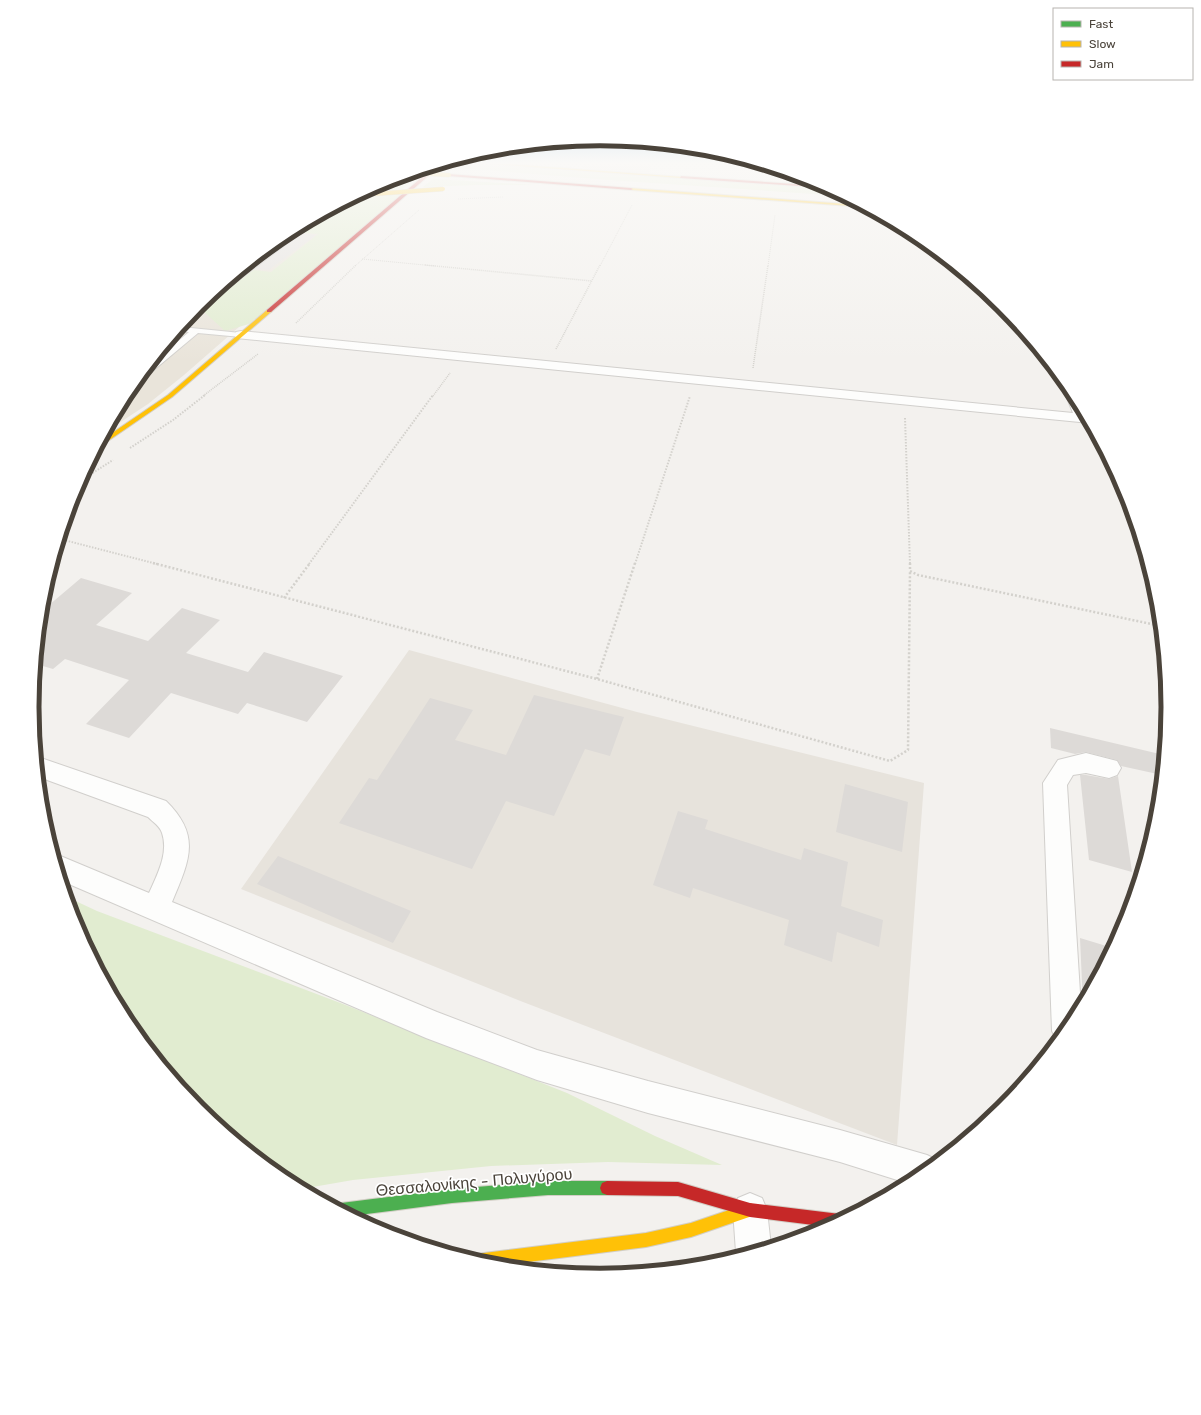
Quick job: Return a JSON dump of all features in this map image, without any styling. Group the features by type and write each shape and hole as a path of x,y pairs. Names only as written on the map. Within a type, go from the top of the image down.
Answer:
{"main road":[{"path":"108,439 170,396 363,230"},
{"name":"Θεσσαλονίκης - Πολυγύρου","path":"348,1209 452,1196 548,1188 678,1189 750,1210 829,1220"},
{"name":"Θεσσαλονίκης - Πολυγύρου","path":"495,1259 646,1240 691,1230 750,1210"}],"street":[{"path":"241,335 1082,419"},
{"path":"1066,1020 1055,783 1066,767 1086,763 1109,768"},
{"path":"43,769 157,809 167,817 173,827 177,841 177,858 156,908"},
{"path":"63,869 437,1027 537,1065 642,1096 833,1144 918,1169"},
{"path":"750,1210 754,1248"}],"lane":[{"path":"186,329 241,335"},
{"path":"158,362 197,330"}],"path":[{"path":"277,339 287,332 362,259 395,230"},
{"path":"548,365 619,230"},
{"path":"750,386 773,230"},
{"path":"362,259 592,280"},
{"path":"284,598 461,357"},
{"path":"597,679 695,381"},
{"path":"65,540 597,679 890,762 908,750 910,571 904,401"},
{"path":"910,571 918,575 948,582 1155,625"}],"shaded area":[{"path":"306,230 339,230 239,327 148,404 115,426 155,366 178,337 203,310 230,285 259,262"},
{"path":"301,233 316,235 269,270 251,269"},
{"path":"409,650 637,712 924,783 897,1145 523,1002 241,889"}],"green space":[{"path":"306,230 359,230 249,324 225,331 203,310 253,270 271,272 318,234 302,233"},
{"path":"74,900 97,911 343,1004 567,1093 655,1136 722,1165 608,1162 491,1166 353,1180 310,1187 259,1153 230,1130 203,1105 178,1078 155,1049 114,988 97,956"}],"building":[{"path":"81,578 132,593 96,625 148,641 182,608 220,620 186,653 248,672 264,652 343,676 307,722 247,703 238,714 171,693 129,738 86,724 129,680 65,659 53,669 41,665 49,605"},
{"path":"534,695 624,717 610,756 585,749 554,816 506,801 472,869 339,823 369,778 377,780 430,698 473,710 455,740 506,755"},
{"path":"1050,728 1160,754 1158,774 1121,766 1117,760 1086,752 1075,754 1051,748"},
{"path":"1080,775 1109,779 1118,776 1132,872 1089,860"},
{"path":"845,784 908,802 902,852 836,832"},
{"path":"678,811 708,820 705,829 801,860 804,848 848,862 841,906 883,920 879,947 837,932 832,962 784,945 789,920 693,888 690,898 653,885"},
{"path":"278,856 411,911 393,943 257,884"},
{"path":"1080,938 1108,947 1083,995"}],"traffic: fast":[{"path":"348,1209 452,1196 548,1188 607,1188"}],"traffic: slow":[{"path":"108,439 170,396 269,311"},
{"path":"495,1259 646,1240 691,1230 750,1210"}],"traffic: jam":[{"path":"269,311 363,230"},
{"path":"607,1188 678,1189 750,1210 829,1220"}]}
